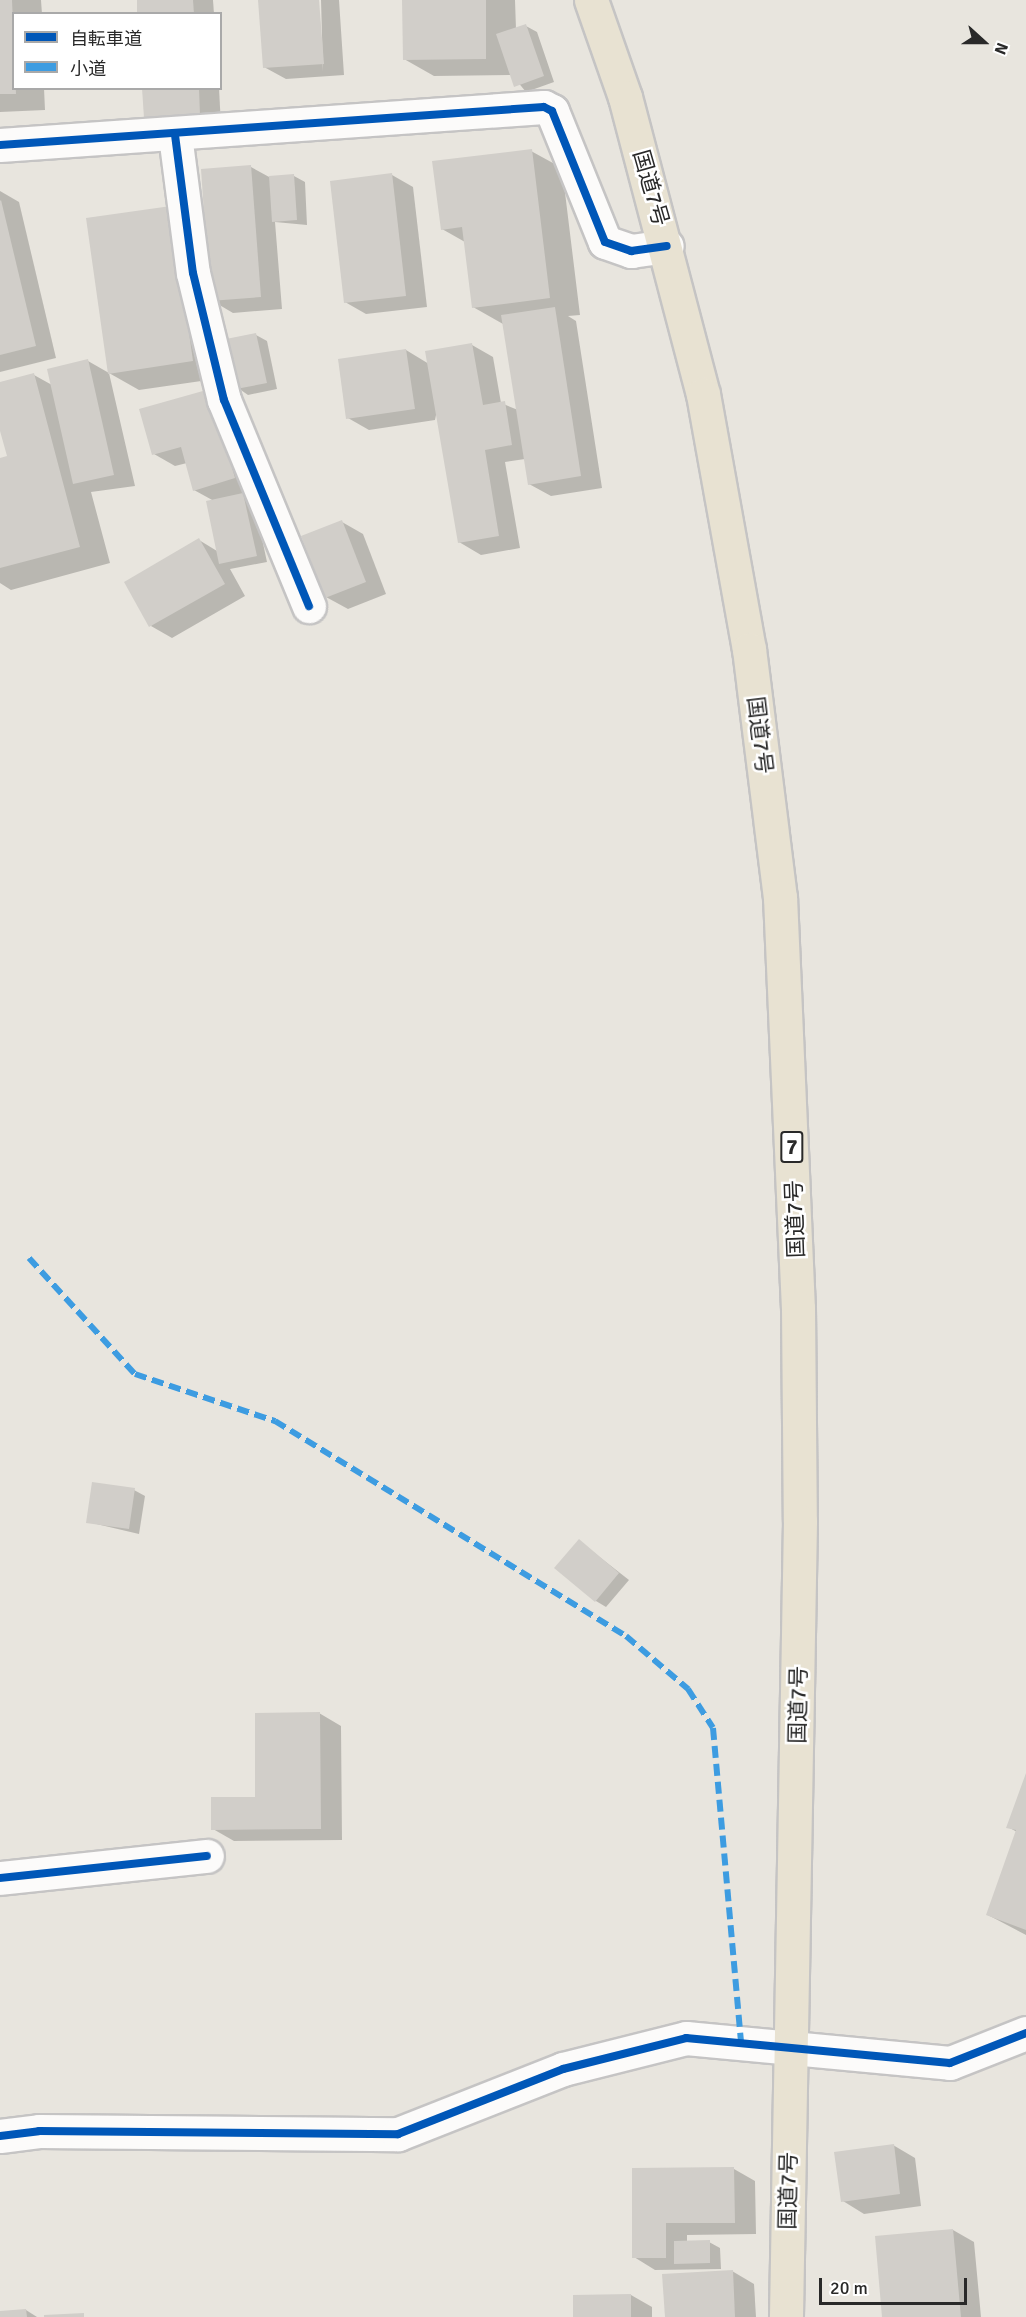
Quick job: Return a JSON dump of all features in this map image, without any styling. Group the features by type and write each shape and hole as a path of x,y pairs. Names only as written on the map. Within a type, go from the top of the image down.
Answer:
{"highway":[{"name":"国道7号","path":"591,0 667,246 703,394 749,649 780,897 799,1332 792,2044 786,2317"}],"street":[{"path":"0,145 175,135 544,107 552,111 605,242 631,251 667,246"},
{"path":"175,135 193,273 224,400 309,606"},
{"path":"0,1878 207,1856"},
{"path":"0,2136 39,2131 398,2134 562,2069 686,2038 792,2044 950,2063 1026,2033"}],"building":[{"path":"0,0 12,0 12,90 16,90 16,94 0,94"},
{"path":"137,0 193,0 194,12 137,12"},
{"path":"258,0 319,0 324,64 263,68"},
{"path":"402,0 486,0 486,59 403,60"},
{"path":"526,24 544,76 514,87 496,34"},
{"path":"142,90 199,90 200,115 144,118"},
{"path":"532,149 550,298 472,308 462,227 441,230 432,161"},
{"path":"251,165 261,297 210,301 201,169"},
{"path":"392,173 406,296 344,303 330,181"},
{"path":"294,174 297,220 272,222 269,176"},
{"path":"0,201 36,346 0,355"},
{"path":"171,206 193,361 108,374 86,218"},
{"path":"555,307 581,476 528,485 501,315"},
{"path":"256,333 267,383 236,389 226,339"},
{"path":"472,343 483,405 505,401 512,445 485,450 499,536 458,543 425,351"},
{"path":"406,349 415,409 346,419 338,359"},
{"path":"88,359 114,475 73,484 47,369"},
{"path":"34,373 80,547 0,568 0,458 7,456 0,431 0,382"},
{"path":"210,389 235,478 193,491 181,447 152,455 139,409"},
{"path":"243,493 257,556 219,564 206,501"},
{"path":"342,520 366,582 325,598 301,536"},
{"path":"199,538 225,584 149,627 124,582"},
{"path":"92,1482 135,1488 129,1529 86,1523"},
{"path":"579,1539 619,1573 595,1602 554,1568"},
{"path":"320,1712 321,1829 211,1830 211,1797 255,1797 255,1713"},
{"path":"1026,1773 1026,1930 986,1915 1016,1830 1006,1828"},
{"path":"894,2144 900,2194 841,2202 834,2152"},
{"path":"734,2167 735,2223 666,2223 666,2258 632,2258 632,2168"},
{"path":"953,2229 961,2317 882,2317 875,2236"},
{"path":"710,2240 710,2263 674,2264 674,2241"},
{"path":"733,2270 735,2317 665,2317 662,2274"},
{"path":"631,2294 631,2317 573,2317 573,2295"},
{"path":"26,2309 27,2317 0,2317 0,2311"},
{"path":"84,2313 84,2317 44,2317 44,2315"}],"marked path":[{"path":"29,1258 135,1374 275,1421 626,1636 688,1689 713,1728 741,2041"}],"cycle path":[{"path":"0,145 544,107 552,111 605,242 631,251 667,246"},
{"path":"175,135 193,273 224,400 309,606"},
{"path":"0,1878 207,1856"},
{"path":"0,2136 39,2131 398,2134 563,2069 686,2038 950,2063 1026,2033"}]}
